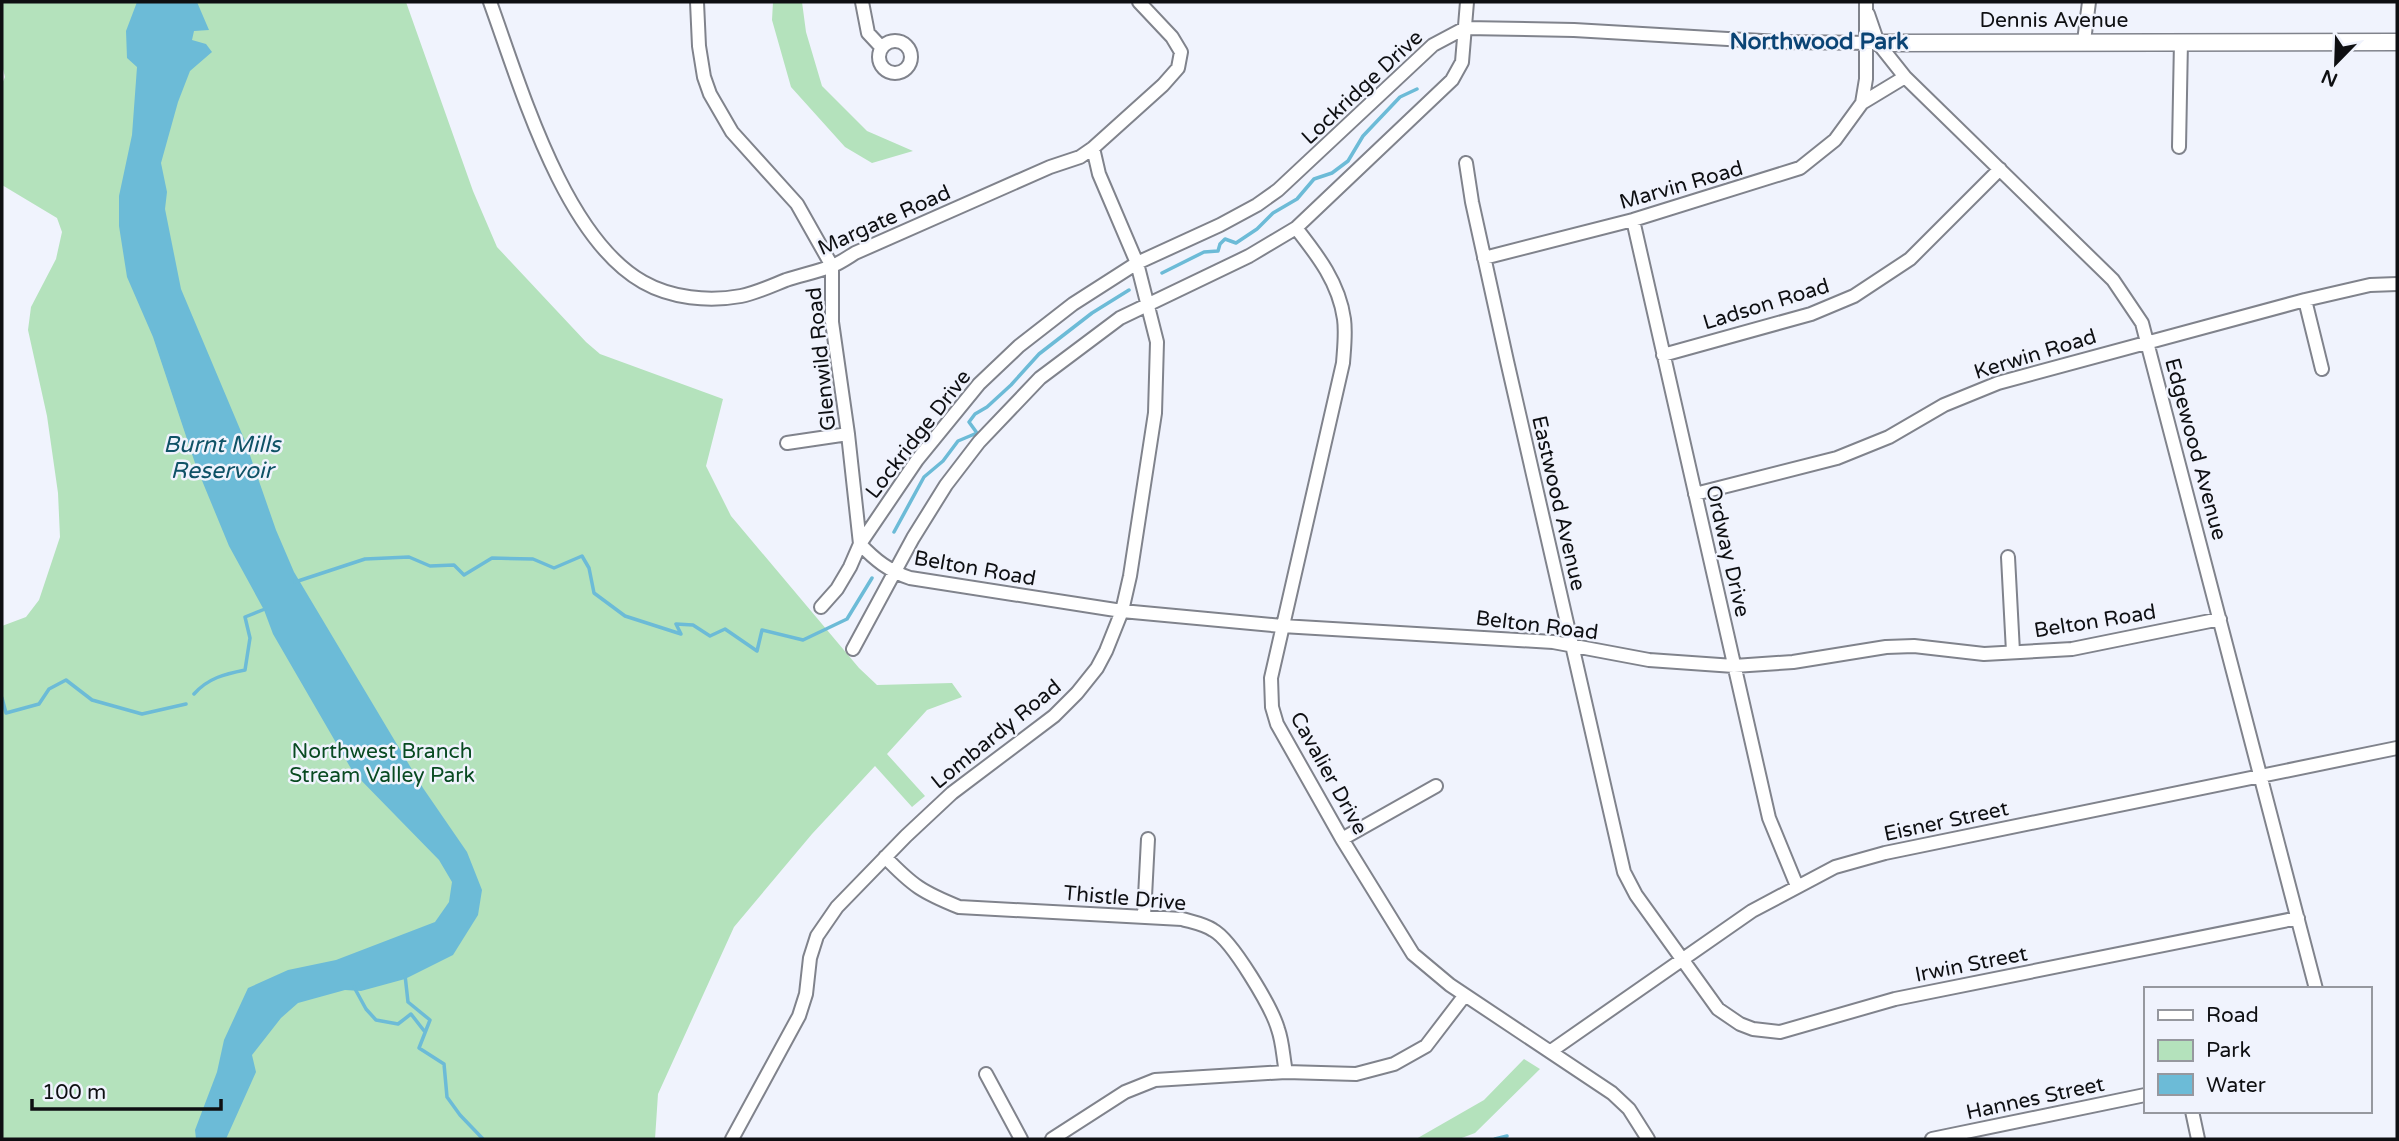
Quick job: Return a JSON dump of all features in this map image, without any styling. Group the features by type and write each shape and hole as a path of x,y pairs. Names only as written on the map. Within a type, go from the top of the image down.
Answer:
{"street":[{"name":"Margate Road","path":"490,2 531,116 565,193 603,247 641,281 660,290 693,298 721,299 744,296 832,266 855,253 1050,167 1080,157 1093,148 1178,68 1181,52 1139,2"},
{"name":"Glenwild Road","path":"698,2 699,46 710,94 732,132 797,204 832,266 832,322 860,544"},
{"path":"862,2 868,33 881,48"},
{"path":"853,649 946,485 988,432 1040,378 1111,325 1148,304 1249,256 1296,228 1452,80 1462,62 1467,2"},
{"path":"2084,41 2089,2"},
{"name":"Edgewood Avenue","path":"1867,8 1871,43 2113,280 2142,323 2315,987"},
{"name":"Dennis Avenue","path":"1465,28 1871,43 2397,42"},
{"name":"Lockridge Drive","path":"821,607 850,567 860,544 917,460 979,384 1019,346 1073,304 1137,263 1257,205 1298,172 1433,45 1465,28"},
{"path":"2179,148 2181,41"},
{"path":"1862,103 1871,43"},
{"name":"Marvin Road","path":"1484,258 1633,220 1800,168 1835,139 1862,103 1905,77"},
{"name":"Lombardy Road","path":"732,1139 799,1016 817,936 837,907 952,793 1054,716 1077,693 1097,668 1122,611 1130,576 1155,413 1157,342 1137,263 1100,174 1093,148"},
{"name":"Eastwood Avenue","path":"1466,163 1484,258 1625,872 1636,895 1681,959"},
{"name":"Ladson Road","path":"1663,355 1811,314 1854,296 1910,259 2000,169"},
{"name":"Ordway Drive","path":"1633,220 1769,818 1797,886"},
{"name":"Cavalier Drive","path":"1296,228 1328,271 1336,288 1344,320 1343,363 1271,678 1272,707 1277,724 1342,839 1413,954 1465,995 1612,1093 1629,1110 1648,1139"},
{"name":"Kerwin Road","path":"1695,494 1837,458 1889,437 1944,405 1998,383 2305,300 2370,285 2397,284"},
{"path":"2305,300 2322,369"},
{"path":"787,443 848,434"},
{"name":"Belton Road","path":"860,544 874,560 895,573 910,578 1122,611 1282,625 1478,636 1572,646 1649,660 1734,666 1793,662 1885,647 1914,646 1984,654 2072,649 2220,619"},
{"path":"2008,557 2013,652"},
{"name":"Eisner Street","path":"1551,1051 1752,911 1835,867 1885,853 2397,748"},
{"path":"1342,839 1436,786"},
{"path":"1144,916 1148,839"},
{"name":"Thistle Drive","path":"886,857 912,884 926,894 959,907 1182,919 1213,929 1224,938 1245,968 1275,1018 1286,1072"},
{"name":"Irwin Street","path":"1681,959 1718,1009 1740,1024 1753,1029 1780,1032 1895,999 2298,918"},
{"path":"1052,1139 1125,1092 1155,1080 1286,1072 1356,1074 1394,1064 1426,1046 1465,995"},
{"path":"986,1074 1021,1139"},
{"name":"Hannes Street","path":"1932,1139 2144,1095"},
{"path":"2192,1113 2198,1139"}],"green space":[{"name":"Northwest Branch Stream Valley Park","path":"2,2 406,2 473,191 497,247 600,354 723,399 706,466 731,516 859,668 877,685 952,683 962,697 927,710 887,754 925,796 912,807 875,766 812,834 734,927 658,1094 655,1139 2,1139 2,626 26,617 39,600 60,537 58,493 47,416 28,330 31,307 56,259 62,232 57,218 2,185 2,84 5,77 2,65"},
{"path":"773,2 802,2 806,32 822,86 867,131 913,151 872,163 845,147 791,87 772,20"},
{"path":"1524,1059 1540,1069 1475,1133 1459,1139 1416,1139 1484,1100"}],"water":[{"name":"Burnt Mills Reservoir","path":"137,2 197,2 209,30 194,31 192,40 206,44 212,52 190,71 178,102 161,163 167,192 165,209 181,289 245,441 276,530 294,572 423,788 467,852 482,890 478,915 453,955 405,979 361,991 345,990 298,1003 281,1018 252,1055 256,1072 226,1139 196,1139 195,1130 217,1072 224,1040 248,988 288,970 336,960 435,922 449,902 452,882 439,860 353,772 273,634 264,610 229,546 196,466 153,337 127,277 119,226 119,196 132,135 137,67 127,58 126,31"}],"waterway":[{"path":"1162,273 1204,252 1218,251 1225,239 1236,243 1257,229 1273,213 1297,199 1314,179 1332,173 1348,161 1363,136 1400,97 1417,89"},
{"path":"894,532 924,477 943,461 958,441 977,433 969,422 975,414 1011,385 1039,354 1092,313 1129,290"},
{"path":"295,582 365,559 409,557 430,566 454,565 464,575 492,558 533,559 554,568 582,556 589,568 594,593 625,616 681,634 676,624 693,625 710,636 725,629 757,651 762,630 803,640 847,619 872,578"},
{"path":"194,694 211,680 245,670 250,638 245,617 265,609"},
{"path":"2,698 6,713 39,704 49,689 66,680 92,700 142,714 186,704"},
{"path":"405,975 408,1002 430,1020 419,1048 444,1064 447,1097 483,1139"},
{"path":"354,987 366,1009 376,1020 398,1024 411,1014 425,1032"},
{"path":"1495,1139 1507,1136"}],"district":[{"name":"Northwood Park","path":"1819,41"}]}
